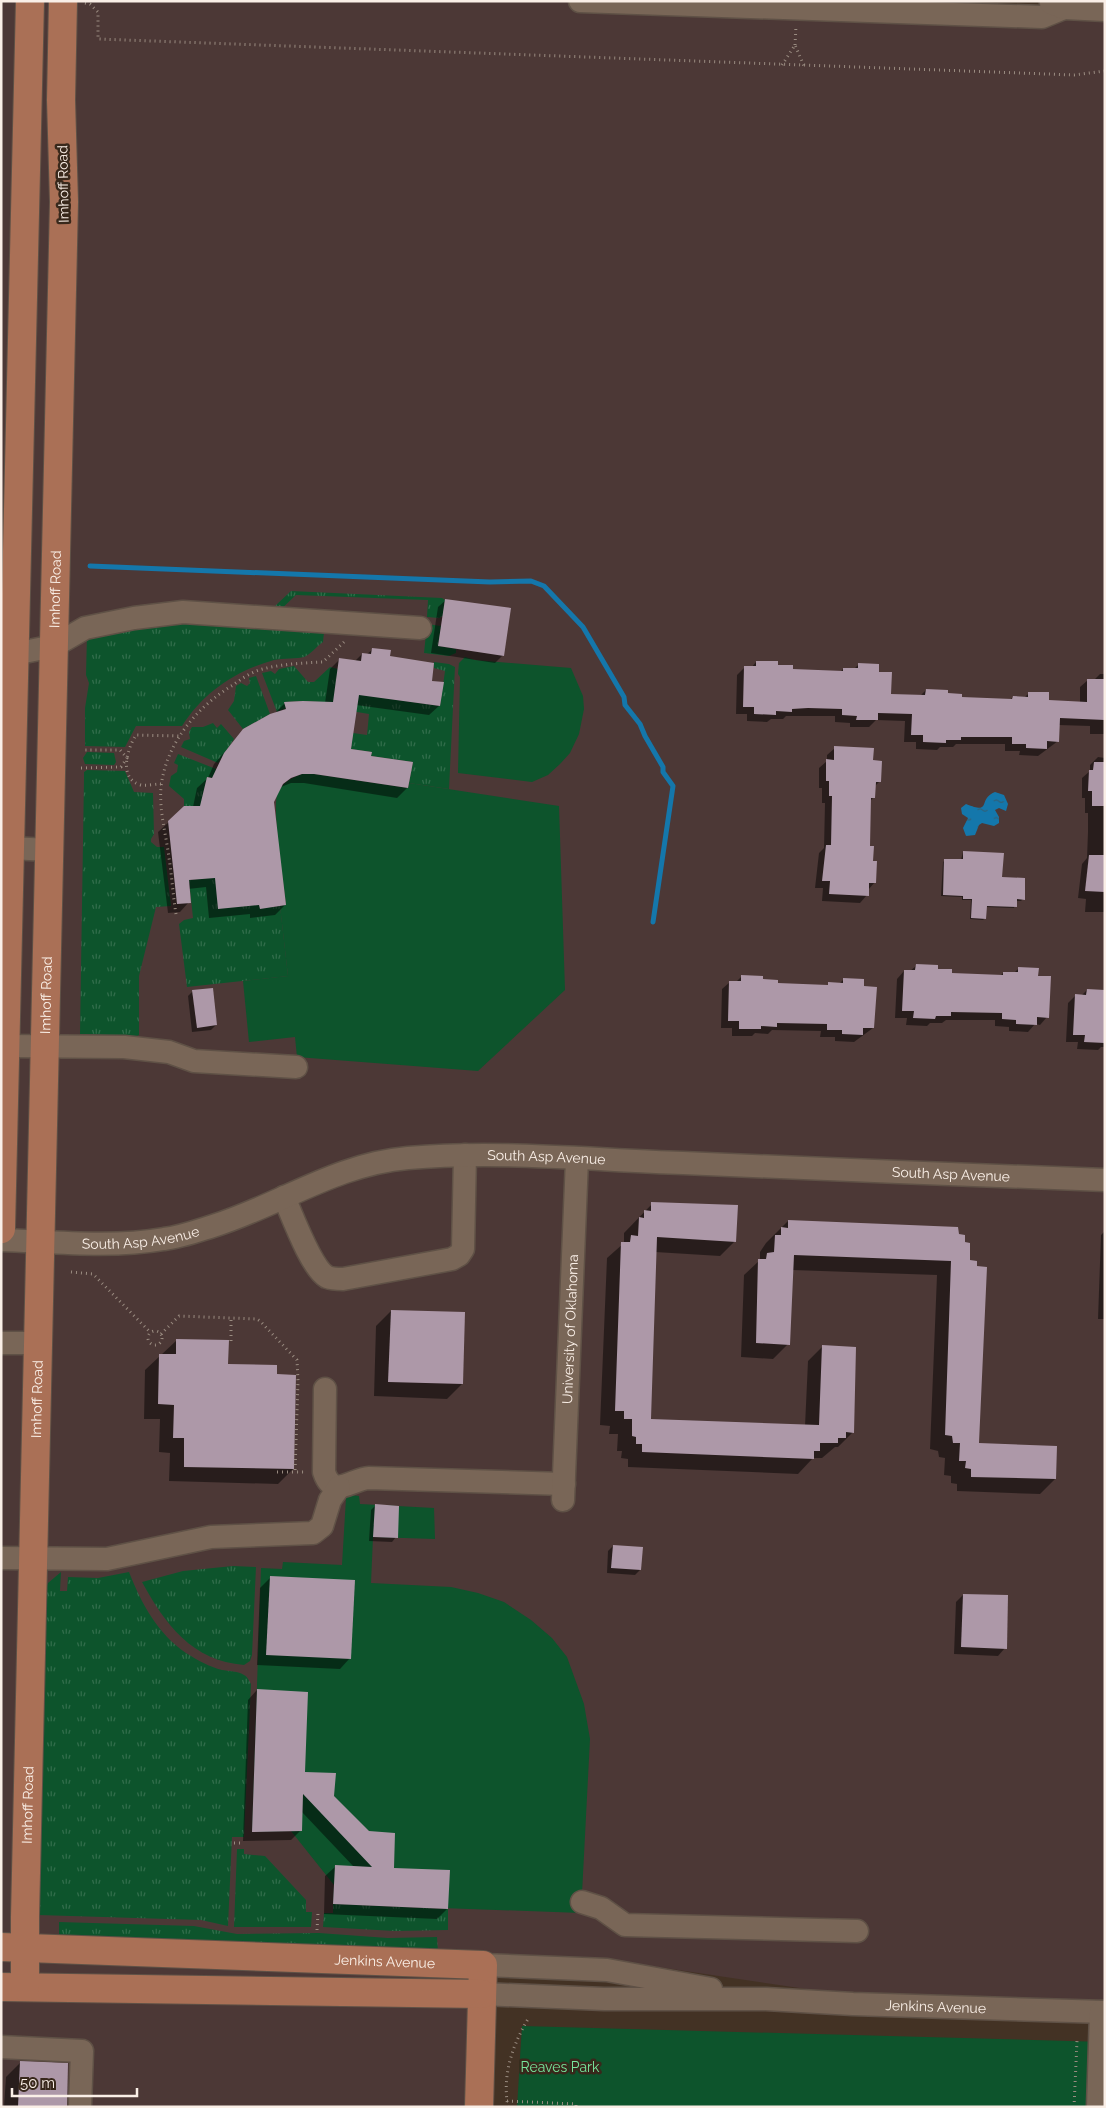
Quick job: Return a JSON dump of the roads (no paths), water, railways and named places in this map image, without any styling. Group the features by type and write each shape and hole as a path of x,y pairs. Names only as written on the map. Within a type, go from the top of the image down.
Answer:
{"main road":[{"path":"1,1229 10,848 8,654 30,1"},
{"name":"Imhoff Road","path":"13,1987 14,1947 25,1917 64,202 61,100 63,1"},
{"name":"Jenkins Avenue","path":"14,1947 483,1965"},
{"path":"478,2107 483,1965"},
{"name":"Jenkins Avenue","path":"13,1987 482,1994"}],"street":[{"path":"580,1 830,5 1042,17 1059,4 1105,10"},
{"path":"8,654 54,646 85,628 134,618 183,612 420,628"},
{"path":"10,848 50,850"},
{"path":"6,1046 46,1044 124,1046 169,1052 194,1061 296,1067"},
{"path":"284,1197 312,1259 320,1271 328,1277 343,1279 452,1259 459,1255 462,1249 465,1155"},
{"name":"South Asp Avenue","path":"1,1240 114,1243 165,1239 229,1221 321,1180 355,1168 406,1158 465,1155 1105,1180"},
{"name":"University of Oklahoma","path":"331,1480 349,1485 357,1480 369,1478 563,1492 577,1159"},
{"path":"1,1343 38,1343"},
{"path":"1,1558 108,1559 211,1537 313,1533 322,1526 330,1500 331,1480 325,1389"},
{"path":"582,1902 601,1908 625,1925 857,1931"},
{"name":"Jenkins Avenue","path":"483,1965 607,1970 766,1999"},
{"name":"Jenkins Avenue","path":"482,1994 604,2000 766,1999 853,2004 1103,2012"},
{"path":"1098,2107 1102,2078 1103,2012"},
{"path":"1,2048 82,2051 80,2107"}],"water":[{"path":"995,792 1004,795 1008,804 1006,811 999,808 995,810 999,817 999,823 994,826 982,823 979,825 975,835 966,836 963,828 968,818 962,814 961,808 966,804 979,808 982,807 987,798"}],"waterway":[{"path":"90,566 490,582 531,581 544,586 583,627 624,697 625,705 640,724 663,767 663,772 673,786 653,922"}],"park label":[{"name":"Reaves Park","path":"560,2067"}]}
